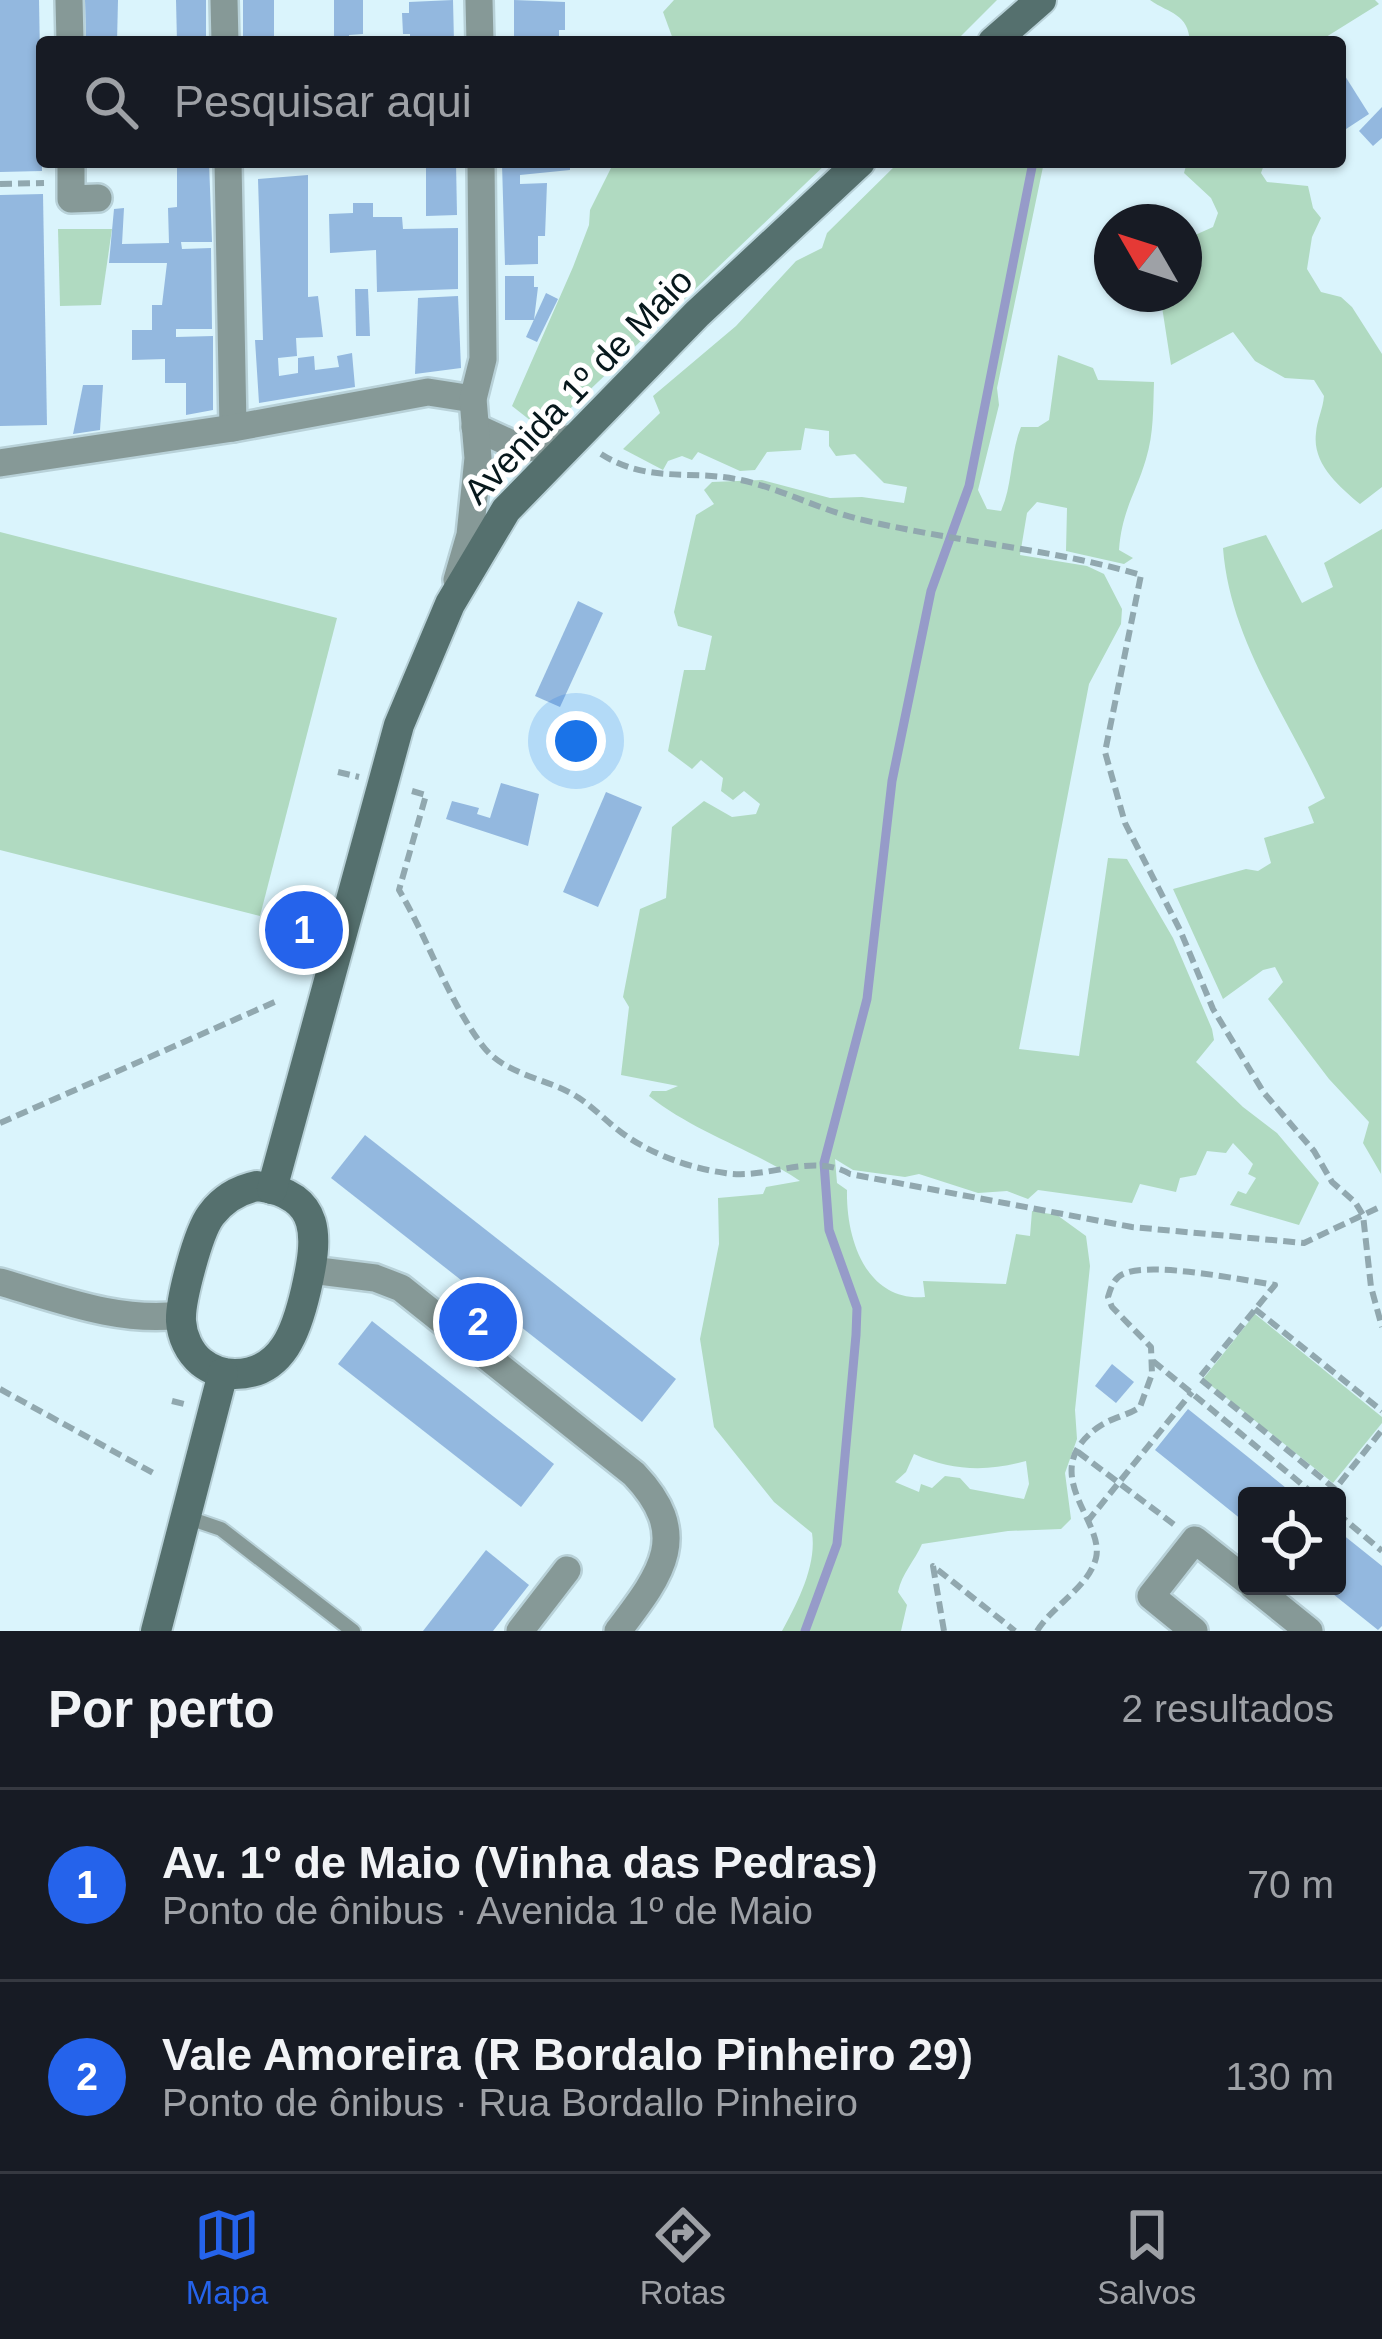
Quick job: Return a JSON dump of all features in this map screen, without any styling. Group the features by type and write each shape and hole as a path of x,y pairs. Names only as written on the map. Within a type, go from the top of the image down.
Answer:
{"main road":[{"path":"987,36 1020,0"},
{"path":"1000,36 1041,0"},
{"name":"Avenida 1º de Maio","path":"272,1189 387,763 424,658 450,604 506,510 697,314 854,168"},
{"path":"246,1189 272,1189 301,1204 309,1216 316,1248 311,1270 295,1332 284,1350 260,1369 224,1373 192,1353 181,1315 213,1210 246,1189"},
{"path":"156,1631 224,1373"}],"street":[{"path":"70,0 70,36"},
{"path":"224,0 225,36"},
{"path":"479,0 479,36"},
{"path":"228,168 232,428"},
{"path":"450,604 470,536 478,458 474,413 484,359 481,168"},
{"path":"71,172 71,199 98,198"},
{"path":"0,463 428,392 474,413 523,449 577,437"},
{"path":"311,1270 375,1278 401,1288 634,1474 657,1498 665,1517 666,1544 659,1572 618,1631"},
{"path":"0,1282 123,1315 181,1315"},
{"path":"1194,1631 1150,1596 1195,1540 1238,1574"},
{"path":"520,1631 567,1570"},
{"path":"1264,1595 1309,1631"}],"lane":[{"path":"186,1517 221,1529 353,1631"}],"path":[{"path":"0,184 71,172"},
{"path":"577,437 608,458 655,476 734,479 859,519 1051,552 1141,575 1105,752 1125,823 1237,1052 1264,1093 1314,1150 1331,1182 1363,1215 1371,1287 1382,1327"},
{"path":"399,890 423,930 457,1008 494,1058 576,1095 637,1144 674,1160 749,1174 830,1162 850,1174 1132,1227 1304,1243 1382,1206"},
{"path":"0,1123 277,1001"},
{"path":"1305,1487 1154,1361 1145,1338 1122,1318 1108,1297 1112,1285 1126,1272 1180,1272 1275,1285 1199,1378 1335,1489 1382,1430"},
{"path":"1255,1309 1382,1411"},
{"path":"1036,1631 1091,1570 1097,1546 1073,1488 1078,1452 1098,1427 1140,1407 1154,1361"},
{"path":"0,1389 153,1473"},
{"path":"1087,1522 1192,1393"},
{"path":"1078,1452 1195,1540"},
{"path":"1346,1521 1382,1551"},
{"path":"944,1631 933,1565 1015,1631"}],"green space":[{"path":"674,0 997,0 961,36 672,36 663,12"},
{"path":"1150,0 1375,0 1379,4 1328,36 1189,36 1177,15"},
{"path":"611,168 822,168 552,426 540,428 512,406 573,267 590,210"},
{"path":"893,168 1043,168 997,388 999,405 978,490 987,509 1001,511 1021,427 1038,427 1049,420 1058,355 1093,368 1098,380 1154,382 1153,421 1149,449 1121,536 1119,550 1133,558 1124,564 1066,551 1067,508 1037,502 1027,513 1020,555 1087,566 1104,574 1122,609 1121,624 1089,684 1019,1049 1079,1056 1108,858 1127,859 1173,938 1212,1029 1214,1040 1196,1062 1277,1133 1319,1183 1299,1225 1230,1205 1238,1191 1246,1194 1256,1178 1248,1174 1253,1164 1233,1143 1226,1153 1207,1151 1196,1175 1180,1178 1176,1192 1140,1184 1132,1203 1038,1190 1028,1199 1007,1191 978,1193 919,1174 905,1177 853,1170 835,1159 837,1183 847,1190 850,1228 864,1264 888,1289 905,1296 925,1297 923,1281 1006,1284 1016,1234 1030,1236 1032,1211 1057,1215 1086,1236 1090,1266 1075,1410 1077,1439 1065,1473 1071,1519 1061,1529 1008,1531 922,1544 898,1592 907,1605 901,1631 782,1631 809,1571 812,1533 774,1502 714,1427 700,1339 719,1244 718,1198 763,1194 766,1187 800,1181 649,1096 652,1091 678,1086 621,1075 629,1007 623,997 640,909 666,898 672,827 704,801 732,817 756,814 760,804 744,791 733,800 721,791 723,778 701,760 692,769 668,751 684,670 705,670 712,636 678,626 674,612 696,515 714,504 704,490 712,482 762,480 830,498 904,503 907,487 884,483 855,454 836,456 829,446 829,431 805,428 801,450 767,452 755,470 740,471 698,452 692,460 682,456 668,461 663,470 623,449 660,413 653,396 736,326 796,261 822,248 827,233","holes":["914,1454 970,1468 1026,1461 1029,1484 1024,1499 970,1489 960,1478 945,1476 932,1488 921,1484 919,1492 895,1482"]},
{"path":"1185,168 1263,168 1267,182 1308,186 1313,208 1321,218 1312,237 1307,269 1321,292 1341,297 1352,307 1382,354 1382,487 1360,504 1318,455 1316,433 1324,396 1314,380 1285,378 1255,361 1233,332 1171,365 1163,312 1202,312 1202,232 1213,227 1218,213 1211,198 1184,173"},
{"path":"58,229 112,229 101,305 60,306"},
{"path":"1382,529 1381,1174 1363,1143 1369,1122 1329,1079 1268,999 1283,982 1275,967 1263,970 1223,999 1173,889 1246,869 1258,871 1271,863 1264,838 1314,823 1308,807 1325,798 1248,646 1223,548 1266,535 1302,603 1333,587 1324,563"},
{"path":"0,532 337,618 260,916 0,850"},
{"path":"1255,1314 1382,1417 1333,1483 1203,1379"}],"building":[{"path":"0,0 39,0 36,168 42,171 0,172"},
{"path":"85,0 118,0 117,36 86,36"},
{"path":"176,0 206,0 206,36 177,36"},
{"path":"243,0 274,0 274,36 243,36"},
{"path":"334,0 363,0 363,34 334,36"},
{"path":"453,0 454,36 403,34 402,13 409,13 409,2"},
{"path":"514,0 565,2 565,30 559,30 559,36 514,36"},
{"path":"1346,78 1369,114 1346,129"},
{"path":"1382,107 1382,138 1373,146 1359,131"},
{"path":"177,168 209,168 212,242 181,242 182,249 211,248 212,329 176,329 176,337 213,336 213,410 186,415 186,383 165,383 165,359 132,360 132,330 152,330 152,305 162,305 167,263 109,263 114,209 124,208 122,244 169,243 168,208 177,207"},
{"path":"426,168 456,168 457,215 426,216"},
{"path":"502,168 570,168 520,175 520,184 547,183 545,236 538,236 538,264 505,265"},
{"path":"308,175 308,297 318,296 323,337 296,338 297,356 278,358 279,376 298,373 298,358 314,356 315,370 339,367 337,356 352,353 355,387 259,403 255,340 263,340 258,179"},
{"path":"43,194 47,425 0,426 0,195"},
{"path":"353,203 373,203 373,217 402,217 403,229 458,228 458,289 377,292 376,250 330,253 329,214 353,213"},
{"path":"505,276 534,276 534,287 538,287 534,320 505,320"},
{"path":"355,289 368,289 370,336 356,336"},
{"path":"546,293 558,299 537,342 526,337"},
{"path":"458,296 461,368 415,374 418,298"},
{"path":"83,385 103,385 100,430 73,434"},
{"path":"578,601 603,613 560,707 535,696"},
{"path":"501,783 539,794 528,846 446,819 452,801 479,808 477,814 490,818"},
{"path":"606,792 642,807 598,907 563,892"},
{"path":"365,1135 676,1379 642,1422 331,1178"},
{"path":"372,1321 554,1464 521,1507 338,1364"},
{"path":"1112,1364 1134,1382 1116,1403 1095,1386"},
{"path":"1188,1409 1285,1487 1238,1487 1238,1517 1155,1450"},
{"path":"1346,1537 1382,1566 1382,1626 1378,1630 1334,1595 1346,1595"},
{"path":"486,1550 529,1585 493,1631 423,1631"}],"waterway":[{"path":"805,1631 837,1544 856,1335 857,1308 829,1230 824,1163 867,999 892,781 931,591 969,486 1032,168"}],"place":[{"name":"Av. 1º de Maio (Vinha das Pedras)","path":"304,930"},
{"name":"Vale Amoreira (R Bordalo Pinheiro 29)","path":"478,1322"}]}
